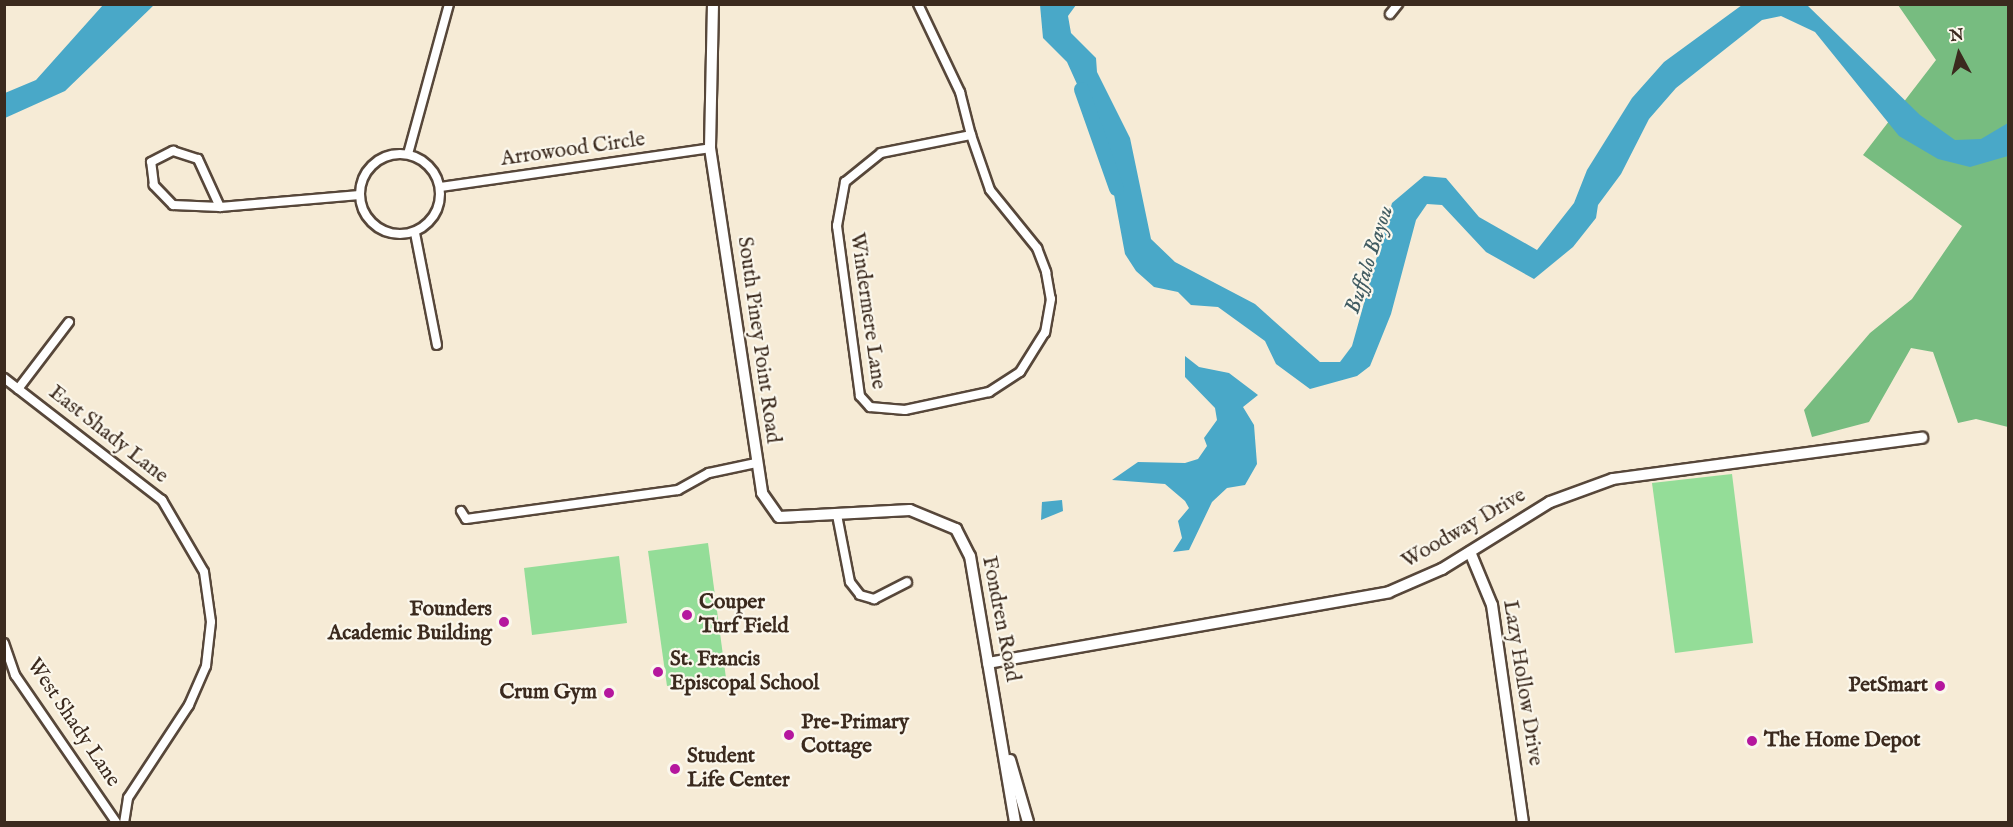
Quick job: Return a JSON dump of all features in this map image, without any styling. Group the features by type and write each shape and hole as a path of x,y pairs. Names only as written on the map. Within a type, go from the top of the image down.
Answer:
{"street":[{"path":"408,154 449,4"},
{"name":"South Piney Point Road","path":"713,4 710,148 762,493 779,517 910,510 936,517"},
{"name":"Windermere Lane","path":"918,4 960,92 971,135 990,190 1037,248 1046,272 1051,298 1045,332 1020,372 989,393 905,410 870,407 860,396 837,226 845,182 881,153 971,135"},
{"path":"1390,14 1398,4"},
{"name":"Arrowood Circle","path":"441,187 710,148"},
{"path":"220,207 198,159 173,151 151,162 153,185 173,205 220,207 359,195"},
{"path":"408,154 426,162 441,187 434,218 415,233 384,232 369,221 359,195 374,164 408,154"},
{"path":"415,233 437,345"},
{"path":"18,388 69,322"},
{"name":"East Shady Lane","path":"4,378 162,500 204,572 211,622 206,666 189,705 128,798 124,822"},
{"name":"Woodway Drive","path":"988,663 1130,634 1361,600 1414,582 1470,552 1550,502 1613,479 1922,438"},
{"path":"461,511 466,519 678,490 709,473 756,463"},
{"path":"837,515 850,582 860,596 874,599 907,582"},
{"name":"Fondren Road","path":"936,517 956,529 970,556 1004,743 1015,822"},
{"name":"Lazy Hollow Drive","path":"1470,552 1492,605 1523,822"},
{"name":"West Shady Lane","path":"4,643 15,675 116,822"},
{"name":"Fondren Road","path":"1004,743 1028,822"}],"green space":[{"path":"1898,5 2008,5 2008,427 1976,419 1958,423 1933,352 1911,348 1869,422 1812,437 1804,410 1870,333 1912,299 1962,226 1863,155 1936,60"},
{"path":"1732,474 1753,643 1675,653 1652,483"},
{"name":"Couper Turf Field","path":"708,543 726,678 667,686 648,551"},
{"path":"619,556 627,623 532,635 524,568"}],"water":[{"path":"103,5 154,5 65,91 5,118 5,93 36,80"},
{"path":"1040,5 1076,5 1068,16 1071,33 1096,58 1097,72 1130,138 1151,239 1175,262 1255,304 1320,362 1340,362 1352,346 1392,203 1424,176 1446,178 1479,217 1537,250 1574,203 1587,170 1632,98 1664,62 1742,5 1807,5 1920,115 1955,140 1981,139 2008,123 2008,156 1970,167 1938,159 1899,136 1815,32 1781,16 1762,20 1676,88 1649,119 1621,174 1598,205 1596,218 1573,247 1534,279 1486,252 1442,205 1427,204 1416,220 1391,314 1370,366 1357,376 1310,389 1276,364 1265,341 1218,307 1191,305 1178,292 1154,287 1136,271 1125,254 1105,146 1067,62 1043,38"},
{"path":"1185,356 1199,367 1229,373 1258,395 1243,407 1254,425 1257,464 1245,485 1227,488 1212,502 1189,550 1173,552 1182,538 1178,521 1189,508 1185,501 1165,484 1112,480 1138,462 1185,463 1198,459 1207,446 1204,438 1217,420 1215,408 1185,377"},
{"path":"1062,500 1063,511 1041,520 1042,502"}],"waterway":[{"name":"Buffalo Bayou","path":"1081,89 1116,188"}],"place":[{"name":"Couper Turf Field","path":"687,615"},
{"name":"Founders Academic Building","path":"504,622"},
{"name":"St. Francis Episcopal School","path":"658,672"},
{"name":"PetSmart","path":"1940,686"},
{"name":"Crum Gym","path":"609,693"},
{"name":"Pre-Primary Cottage","path":"789,735"},
{"name":"The Home Depot","path":"1752,741"},
{"name":"Student Life Center","path":"675,769"}]}
